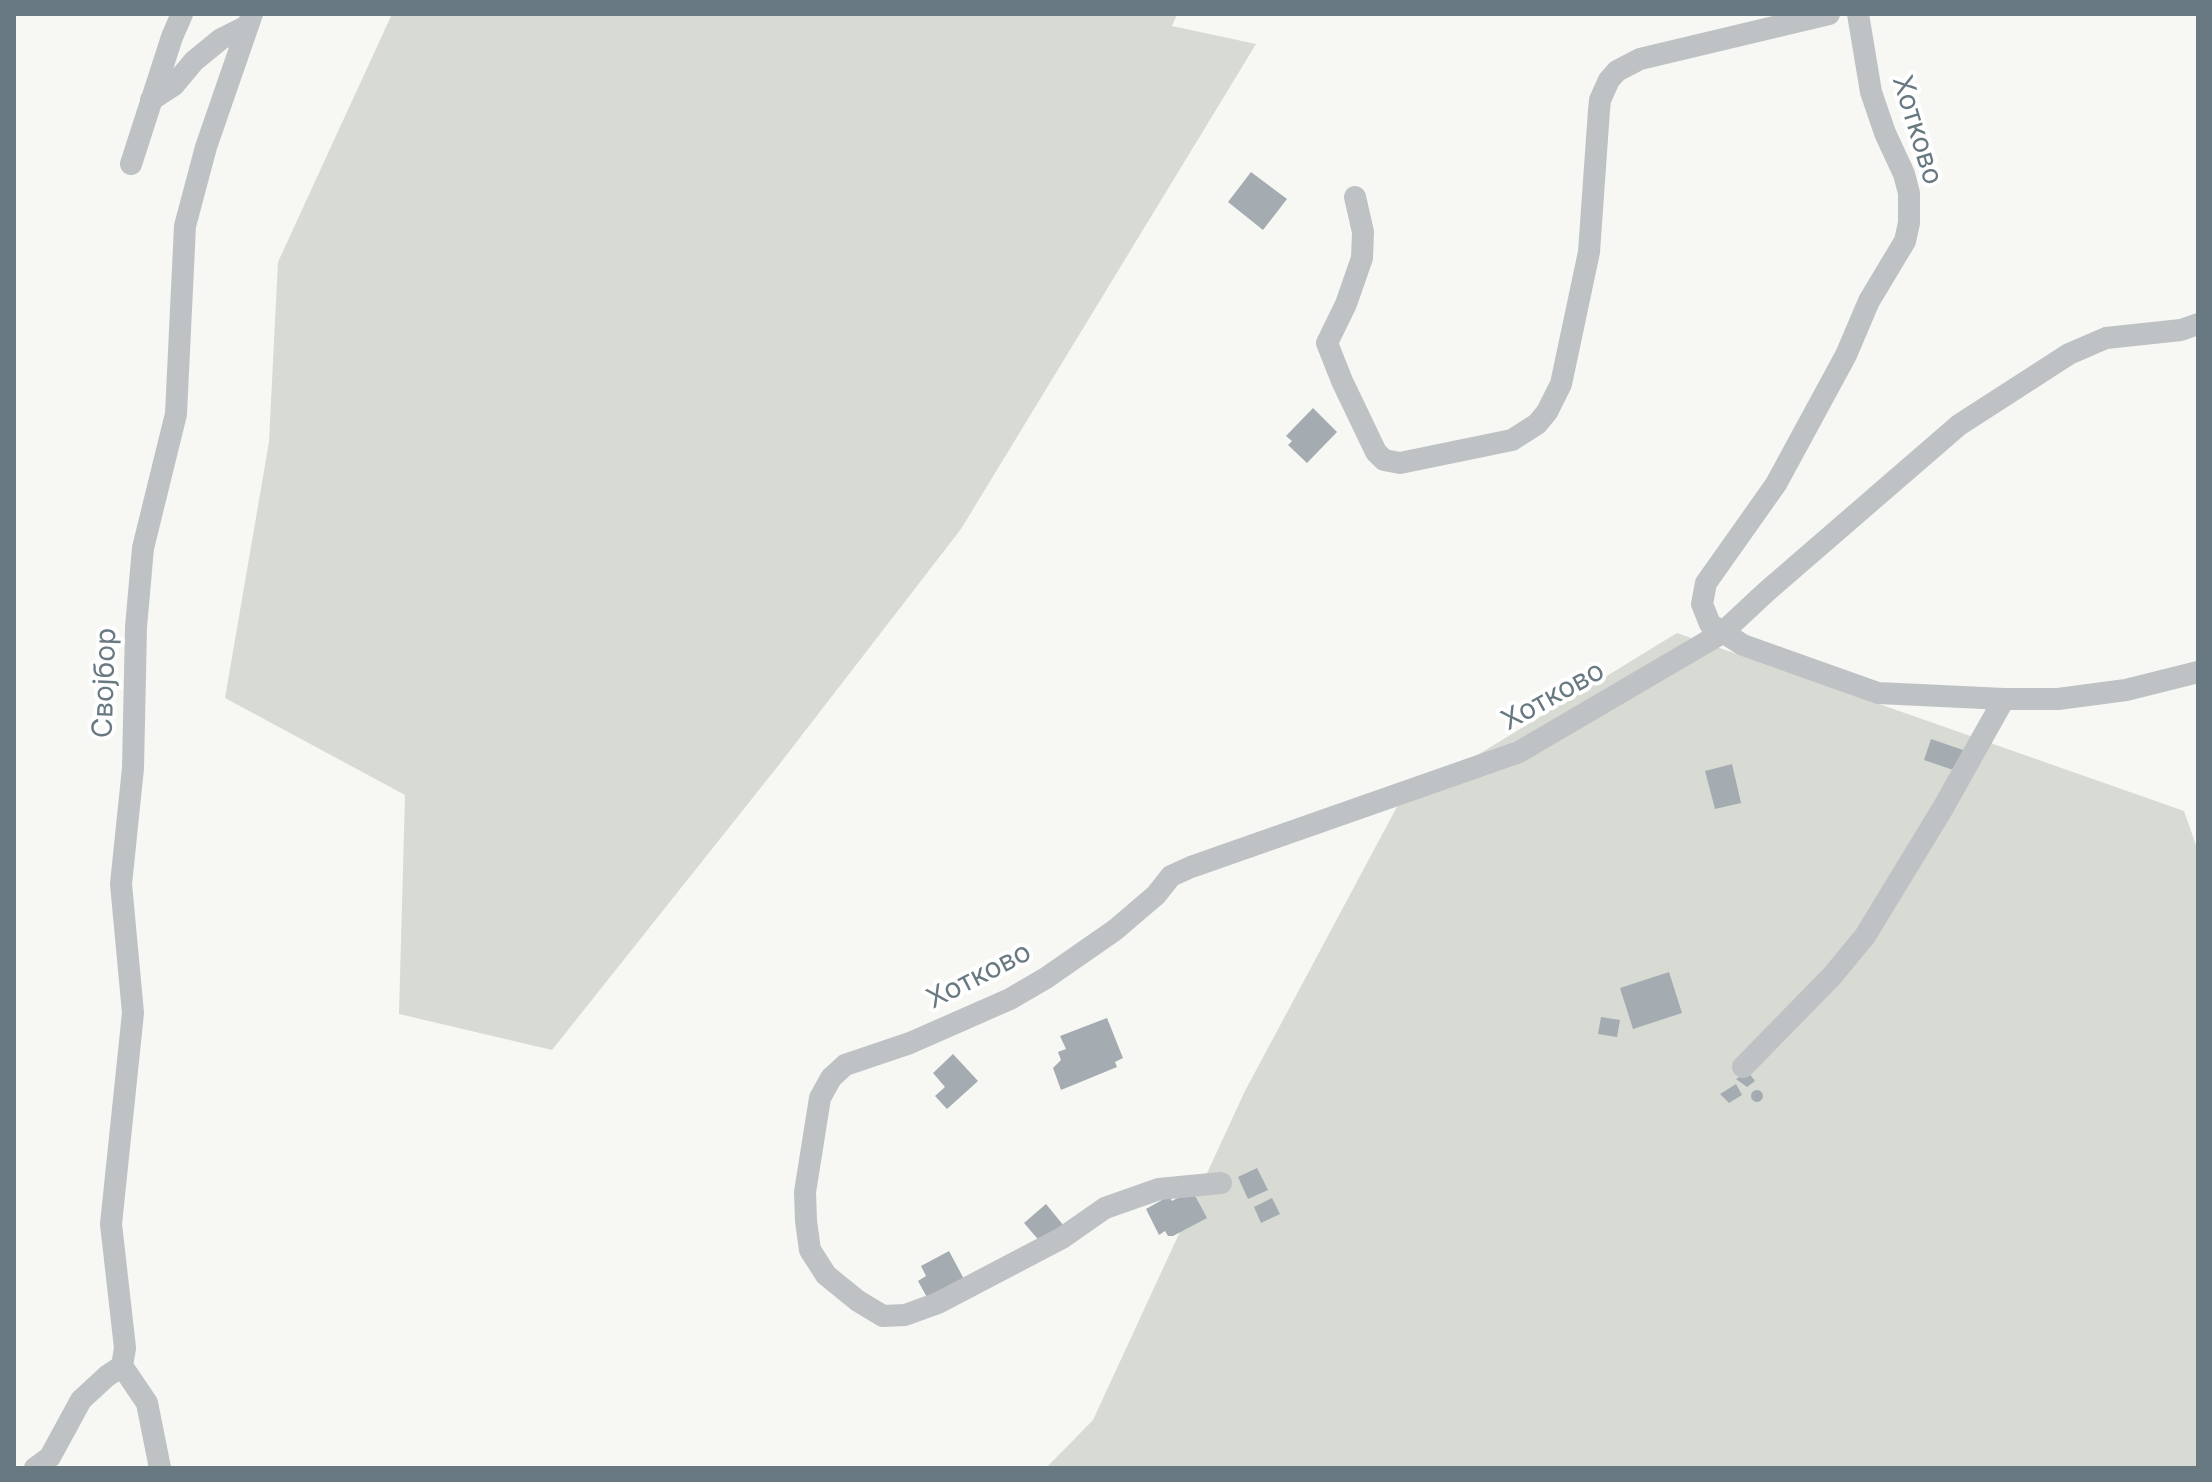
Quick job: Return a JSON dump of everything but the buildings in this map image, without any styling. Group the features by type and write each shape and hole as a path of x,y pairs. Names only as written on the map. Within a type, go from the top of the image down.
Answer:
{"street":[{"path":"131,164 182,14"},
{"path":"1355,197 1363,232 1362,258 1346,304 1327,343 1376,452 1384,460 1400,463 1512,440 1537,424 1547,412 1561,384 1589,252 1600,100 1609,80 1617,71 1640,59 1829,14"},
{"name":"Хотково","path":"1722,633 1710,624 1702,604 1706,583 1776,484 1846,355 1869,301 1905,241 1909,193 1871,92 1858,14"},
{"path":"151,100 174,85 194,61 221,39 250,20"},
{"name":"Својбор","path":"122,1366 125,1348 111,1224 133,1013 121,884 133,768 136,627 143,548 176,414 185,226 206,147 250,20"},
{"name":"Хотково","path":"1221,1183 1159,1189 1105,1208 1062,1238 938,1303 905,1315 883,1316 858,1301 826,1275 810,1250 806,1221 805,1192 820,1098 831,1078 845,1065 910,1043 1010,999 1115,930 1156,895 1171,876 1519,752 1722,633 1778,581 1972,417 2069,354 2106,338 2181,330 2198,324"},
{"path":"1722,633 1743,645 1878,693 2058,699 2126,690 2198,672"},
{"path":"1743,1067 1832,976 1865,936 1943,808 2004,699"},
{"path":"35,1468 50,1457 81,1400 122,1366 147,1403 160,1468"}],"shaded area":[{"path":"392,14 1177,14 1172,26 1256,44 961,529 778,766 552,1050 399,1014 405,795 225,698 269,442 278,262"},
{"path":"1677,633 2184,811 2198,851 2198,1468 1046,1468 1093,1420 1245,1091 1399,803"}]}
